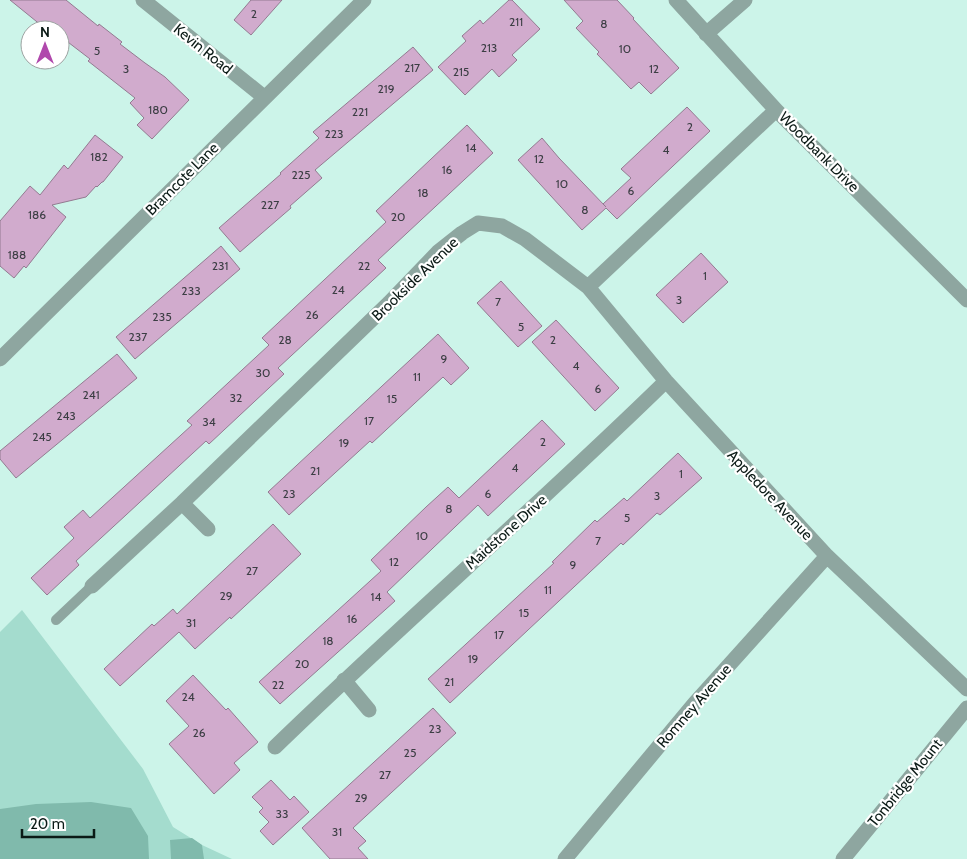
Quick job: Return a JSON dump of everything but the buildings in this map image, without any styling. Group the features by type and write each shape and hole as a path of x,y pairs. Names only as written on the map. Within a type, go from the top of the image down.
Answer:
{"street":[{"name":"Kevin Road","path":"143,0 264,97"},
{"name":"Bramcote Lane","path":"0,359 364,0"},
{"name":"Woodbank Drive","path":"676,0 776,110 967,300"},
{"path":"706,34 745,0"},
{"path":"588,287 776,110"},
{"name":"Brookside Avenue","path":"92,586 182,503 390,303 438,252 478,222 502,226 525,239 588,287"},
{"name":"Appledore Avenue","path":"588,287 666,381 827,556 967,688"},
{"name":"Maidstone Drive","path":"275,747 344,680 597,449 666,381"},
{"path":"182,503 208,529"},
{"name":"Romney Avenue","path":"565,859 694,704 827,556"},
{"path":"344,680 369,710"},
{"name":"Tonbridge Mount","path":"843,859 967,708"}],"lane":[{"path":"56,620 92,586"}],"green space":[{"path":"22,610 143,769 173,827 202,845 232,859 0,859 0,632"},
{"path":"91,802 131,808 148,836 149,859 0,859 0,809 36,804"},
{"path":"192,838 202,845 204,859 171,859 170,840"}]}
